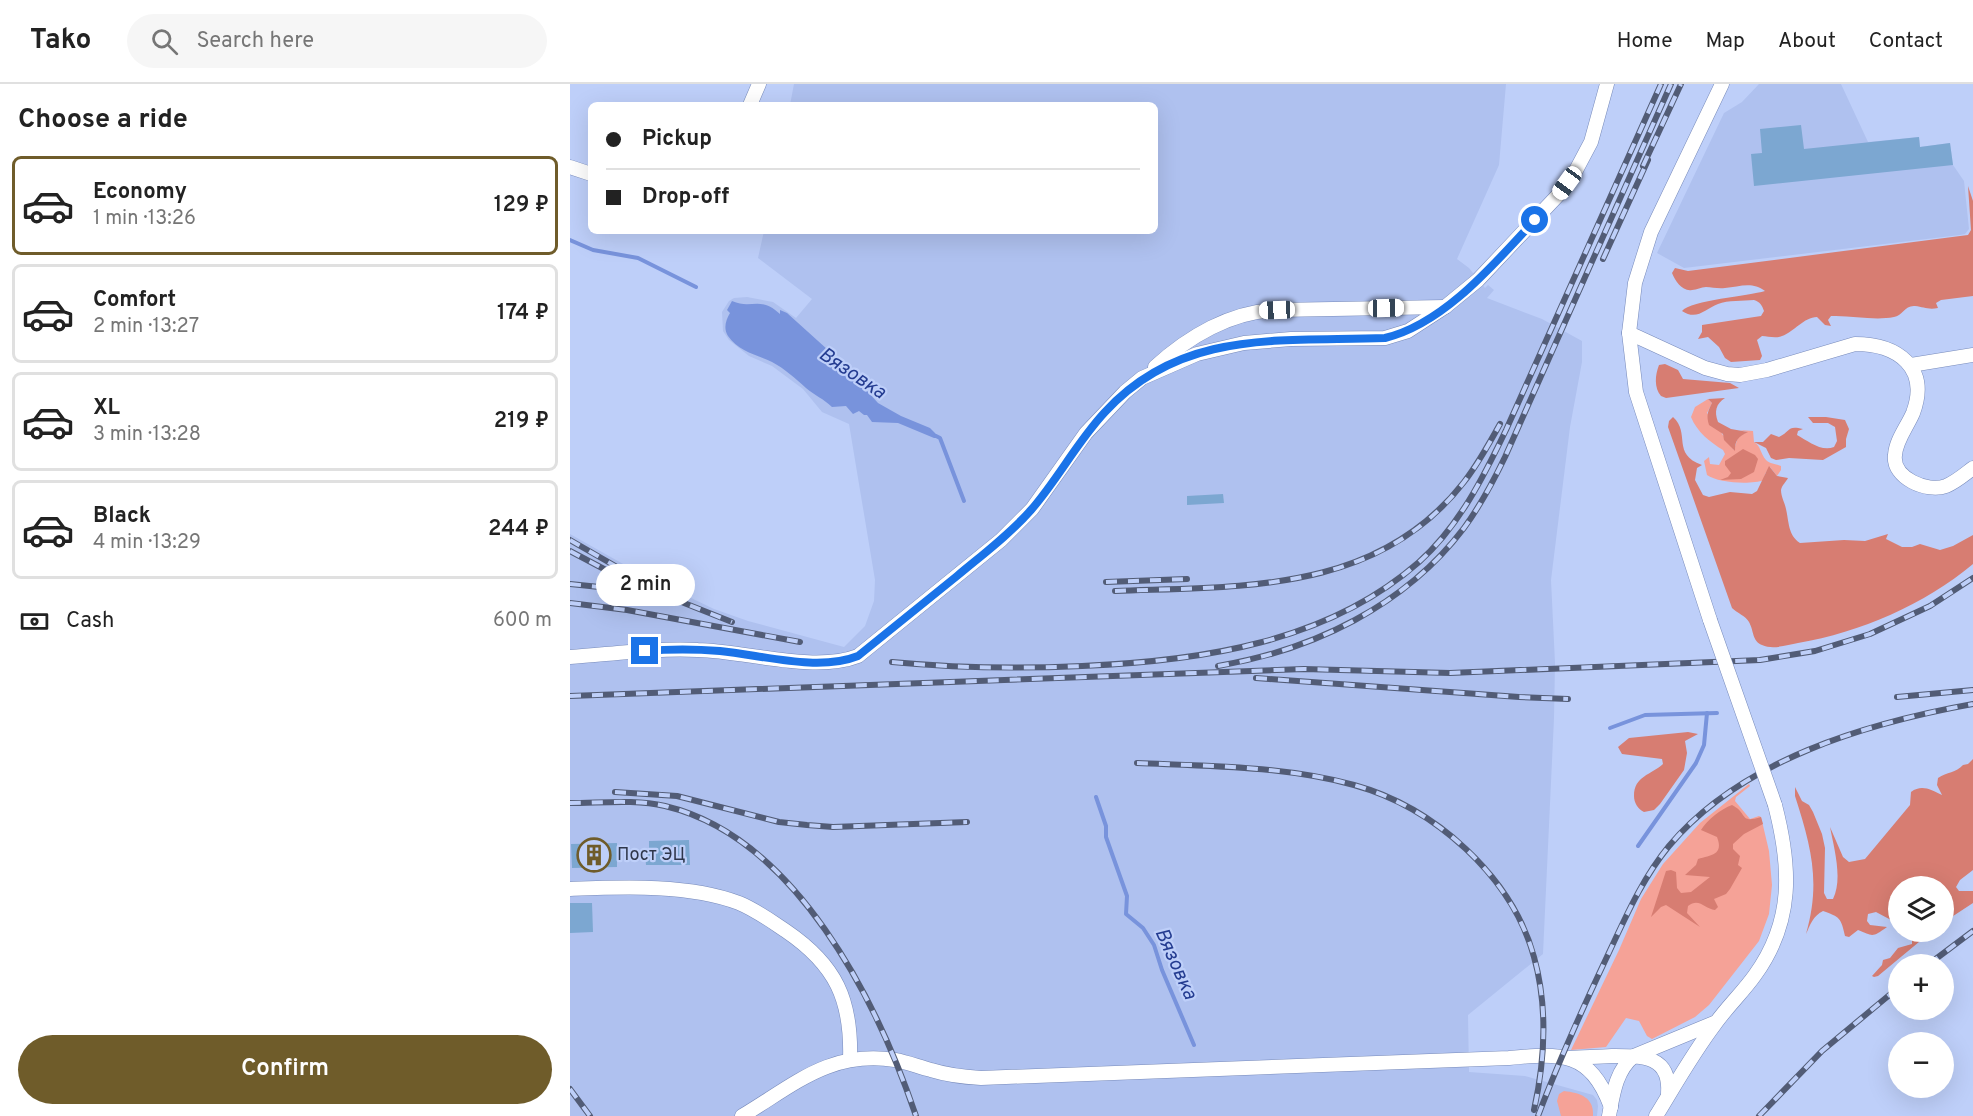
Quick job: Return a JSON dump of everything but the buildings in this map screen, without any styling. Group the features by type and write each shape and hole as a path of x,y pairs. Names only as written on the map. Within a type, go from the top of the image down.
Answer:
{"street":[{"path":"751,102 759,84"},
{"path":"1142,378 1197,354 1244,343 1291,339 1385,338 1408,331 1445,307 1478,280 1560,193 1574,174 1591,142 1607,84"},
{"path":"1658,1115 1667,1096 1716,1022 1743,992 1768,957 1782,922 1786,904 1787,865 1775,805 1710,620 1636,392 1629,333 1635,283 1651,232 1722,84"},
{"path":"570,167 588,173"},
{"path":"570,657 680,650 721,651 807,662 837,662 858,656 1001,540 1032,509 1086,433 1125,392 1183,345 1228,320 1261,310 1445,307"},
{"path":"1629,333 1705,368 1740,375 1767,370 1855,344 1869,344 1884,348 1896,353 1911,365 1916,378 1916,404 1897,445 1894,460 1900,473 1914,482 1937,488 1954,482 1973,468"},
{"path":"1911,365 1973,356"},
{"path":"570,889 644,887 666,889 726,899 762,915 810,948 827,966 833,976 849,1021 850,1060"},
{"path":"1610,1111 1619,1076 1628,1061 1634,1056 1716,1022"},
{"path":"742,1116 821,1068 850,1060 896,1060 948,1074 981,1078 1509,1059 1543,1055 1569,1058 1634,1056 1652,1059 1663,1068 1668,1079 1667,1096"},
{"path":"1569,1058 1582,1065 1599,1081 1610,1111"}],"shaded area":[{"path":"794,84 1506,84 1499,165 1457,259 1469,268 1485,288 1488,285 1494,290 1487,298 1542,319 1582,341 1582,362 1570,427 1551,580 1555,663 1554,718 1543,954 1468,1015 1469,1072 1525,1076 1593,1095 1597,1100 1597,1116 570,1116 570,534 639,573 714,609 748,621 844,647 865,626 874,601 875,580 849,424 822,412 803,389 772,366 749,356 729,340 723,331 722,312 729,301 734,298 747,297 773,302 796,318 812,299 758,258 763,234 1158,234 1158,102 791,102"},
{"path":"1759,84 1841,84 1868,142 1919,137 1920,147 1950,143 1953,165 1964,181 1969,229 1965,234 1960,235 1684,268 1657,253 1724,113 1742,102"},
{"path":"1968,186 1973,201 1973,296 1941,300 1936,303 1938,308 1912,306 1894,317 1831,316 1828,320 1831,326 1825,325 1817,317 1812,318 1782,336 1762,336 1757,340 1762,356 1760,360 1731,362 1708,337 1698,339 1702,332 1702,325 1761,316 1764,311 1760,304 1754,300 1731,301 1718,304 1697,314 1687,314 1682,311 1687,307 1708,301 1765,291 1750,285 1689,290 1683,288 1675,279 1672,273 1675,268 1688,271 1968,235 1971,230"},
{"path":"732,301 766,305 780,314 780,310 787,313 838,359 878,403 930,428 940,438 934,438 898,423 872,422 867,415 859,411 853,414 846,406 832,407 772,362 742,349 728,336 725,327 730,313 727,310"},
{"path":"1665,364 1678,370 1683,379 1730,383 1739,388 1666,398 1659,393 1656,381 1659,365"},
{"path":"1725,398 1717,408 1718,422 1731,429 1748,432 1738,439 1735,451 1724,440 1723,434 1708,422 1708,413 1712,403 1708,399"},
{"path":"1708,399 1712,403 1707,413 1734,450 1738,437 1747,432 1740,430 1753,431 1754,442 1766,460 1781,466 1777,476 1770,467 1764,480 1751,482 1726,481 1707,475 1704,461 1709,457 1710,464 1719,465 1725,454 1700,432 1691,417 1695,407"},
{"path":"1673,417 1681,430 1687,455 1702,465 1697,468 1695,480 1703,495 1709,497 1730,492 1752,494 1757,491 1769,466 1777,476 1788,478 1781,493 1791,532 1800,543 1865,541 1888,534 1886,539 1902,547 1920,544 1940,550 1973,535 1973,564 1954,579 1913,604 1868,624 1845,632 1785,646 1762,645 1755,638 1748,620 1732,608 1668,427"},
{"path":"1808,417 1845,420 1849,429 1846,447 1823,460 1789,458 1776,460 1771,458 1766,448 1754,442 1763,442 1771,434 1779,437 1794,428 1803,429 1798,431 1797,435 1815,445 1824,448 1834,447 1837,441 1835,427 1828,423 1813,423"},
{"path":"1743,449 1758,459 1754,472 1741,479 1720,480 1731,473 1725,461"},
{"path":"1688,732 1698,734 1685,741 1687,753 1684,770 1660,804 1654,810 1644,812 1636,803 1635,789 1640,780 1663,764 1662,759 1622,754 1618,747 1629,738"},
{"path":"1973,759 1973,870 1960,880 1956,887 1959,891 1973,891 1973,903 1954,915 1954,876 1888,876 1888,918 1876,912 1868,914 1867,921 1870,925 1887,927 1875,934 1870,935 1858,930 1849,937 1845,936 1839,919 1823,911 1814,918 1806,934 1813,898 1812,864 1806,831 1795,796 1795,787 1802,801 1809,805 1822,834 1825,848 1824,893 1827,899 1833,899 1838,873 1830,827 1843,857 1849,862 1865,859 1910,805 1911,792 1923,788 1942,795 1937,785 1938,778 1968,764"},
{"path":"1749,784 1750,786 1736,797 1735,801 1750,819 1761,817 1769,851 1772,885 1769,914 1759,941 1709,1005 1695,1017 1652,1039 1647,1036 1639,1021 1626,1018 1606,1047 1571,1050 1641,899 1663,864 1700,823"},
{"path":"1732,805 1746,818 1761,817 1763,824 1744,834 1733,844 1733,849 1740,856 1738,865 1742,868 1726,894 1714,899 1718,907 1715,910 1699,903 1688,906 1687,913 1700,927 1666,905 1651,917 1666,871 1676,872 1677,888 1681,893 1691,892 1710,877 1685,875 1696,865 1698,859 1717,851 1719,843 1717,837 1701,830 1715,815"},
{"path":"1912,942 1919,942 1904,954 1893,954 1898,948 1912,944"},
{"path":"1888,959 1888,968 1878,976 1872,976 1882,965 1883,960"},
{"path":"1564,1091 1585,1097 1591,1104 1593,1116 1561,1116 1557,1101 1559,1094"}],"waterway":[{"name":"Вязовка","path":"570,240 593,250 638,258 696,287"},
{"name":"Вязовка","path":"936,436 940,438 964,501"},
{"path":"1638,846 1696,763 1704,745 1707,713"},
{"path":"1610,728 1645,715 1717,713"},
{"name":"Вязовка","path":"1096,797 1106,826 1106,837 1127,896 1126,914 1143,928 1154,945 1162,970 1194,1045"}],"railway":[{"path":"892,662 963,667 1034,667 1172,659 1260,642 1303,629 1344,612 1383,590 1433,548 1458,517 1479,483 1506,430 1661,84"},
{"path":"1218,666 1288,649 1354,620 1385,602 1414,580 1440,556 1464,528 1486,494 1505,457 1671,84"},
{"path":"1643,166 1681,84"},
{"path":"1603,259 1648,160"},
{"path":"1115,591 1211,588 1304,577 1349,564 1391,546 1429,519 1464,482 1500,424"},
{"path":"570,540 617,567"},
{"path":"570,551 621,578 732,622"},
{"path":"570,696 1304,669 1450,673 1760,660 1815,651 1870,634 1930,606 1973,578"},
{"path":"1106,582 1187,579"},
{"path":"570,584 609,588 651,599"},
{"path":"570,603 627,610 800,642"},
{"path":"1256,678 1568,699"},
{"path":"1897,697 1973,690"},
{"path":"1538,1116 1579,1018 1634,901 1659,859 1698,816 1732,790 1769,768 1808,750 1891,722 1973,704"},
{"path":"1137,763 1274,770 1354,785 1384,795 1413,810 1466,849 1508,899 1523,927 1534,957 1543,1014 1543,1053 1534,1110"},
{"path":"615,792 677,796 779,822 807,825 833,827 967,822"},
{"path":"570,803 630,802 665,806 712,824 754,851 792,887 825,930 854,976 879,1023 916,1116"},
{"path":"1942,954 1973,931"},
{"path":"1759,1116 1822,1051 1888,996"},
{"path":"570,1089 590,1116"}],"place":[{"name":"Пост ЭЦ","path":"594,855"}],"route":[{"path":"645,651 721,651 807,662 837,662 858,656 1001,540 1032,509 1086,433 1105,411 1142,378 1197,354 1244,343 1291,339 1385,338 1408,331 1445,307 1478,280 1535,220"}]}
